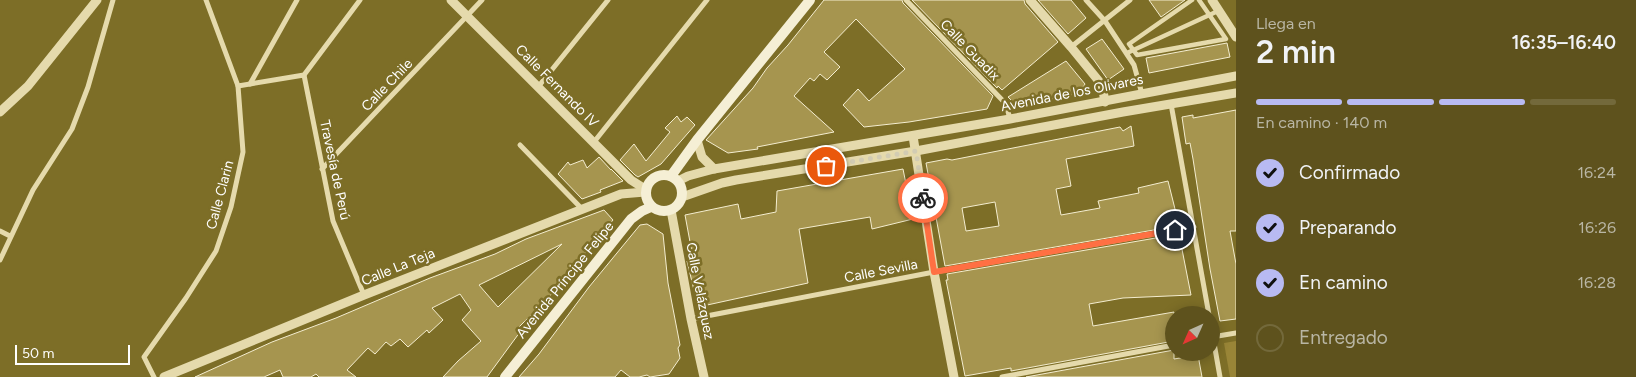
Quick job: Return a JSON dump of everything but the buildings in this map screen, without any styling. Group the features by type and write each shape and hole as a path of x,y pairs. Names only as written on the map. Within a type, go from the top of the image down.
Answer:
{"main road":[{"path":"675,179 696,140 810,0"},
{"path":"666,175 675,179 682,190 680,202 671,210 660,211 651,207 646,200 645,190 651,180 655,176 666,175"},
{"name":"Avenida Príncipe Felipe","path":"504,377 631,219 651,207"}],"street":[{"path":"0,112 28,86 98,0"},
{"path":"0,260 34,190 72,129 88,87 113,0"},
{"name":"Calle Clarin","path":"154,377 144,357 186,298 216,250 231,207 243,152 238,86 206,0"},
{"path":"250,84 297,0"},
{"path":"238,86 304,75 360,0"},
{"name":"Calle Fernando IV","path":"451,0 631,180 645,190"},
{"name":"Calle Chile","path":"322,169 482,0"},
{"path":"538,87 608,0"},
{"path":"594,142 707,0"},
{"name":"Calle Guadix","path":"906,0 1006,104 1010,119"},
{"path":"1030,0 1072,46 1102,85 1105,102"},
{"path":"1086,0 1105,21 1127,53 1134,65 1142,94"},
{"path":"1072,46 1130,0"},
{"path":"1192,0 1129,44 1137,56 1226,39 1199,0"},
{"path":"1212,0 1236,37"},
{"path":"1127,53 1220,10"},
{"name":"Travesía de Perú","path":"304,75 333,221 364,295"},
{"name":"Avenida de los Olivares","path":"675,179 714,169 1010,119 1236,76"},
{"name":"Avenida de los Olivares","path":"682,197 736,180 916,151 1236,93"},
{"path":"1171,104 1207,306"},
{"path":"914,136 934,272 954,377"},
{"path":"696,140 702,157 714,169"},
{"path":"520,145 582,209"},
{"name":"Calle La Teja","path":"164,377 364,295 620,194 645,190"},
{"name":"Calle Velázquez","path":"671,210 691,319 704,377"},
{"name":"Calle Sevilla","path":"691,319 934,272 1194,227"},
{"path":"0,231 10,236"},
{"path":"1220,336 1236,333"},
{"path":"1002,377 1165,347"},
{"path":"1217,361 1220,377"}],"shaded area":[{"path":"1236,341 1236,377 1230,377 1224,343"}],"way so far":[{"path":"826,166 916,151 923,198"}],"route":[{"path":"923,198 934,272 1175,230"}]}
